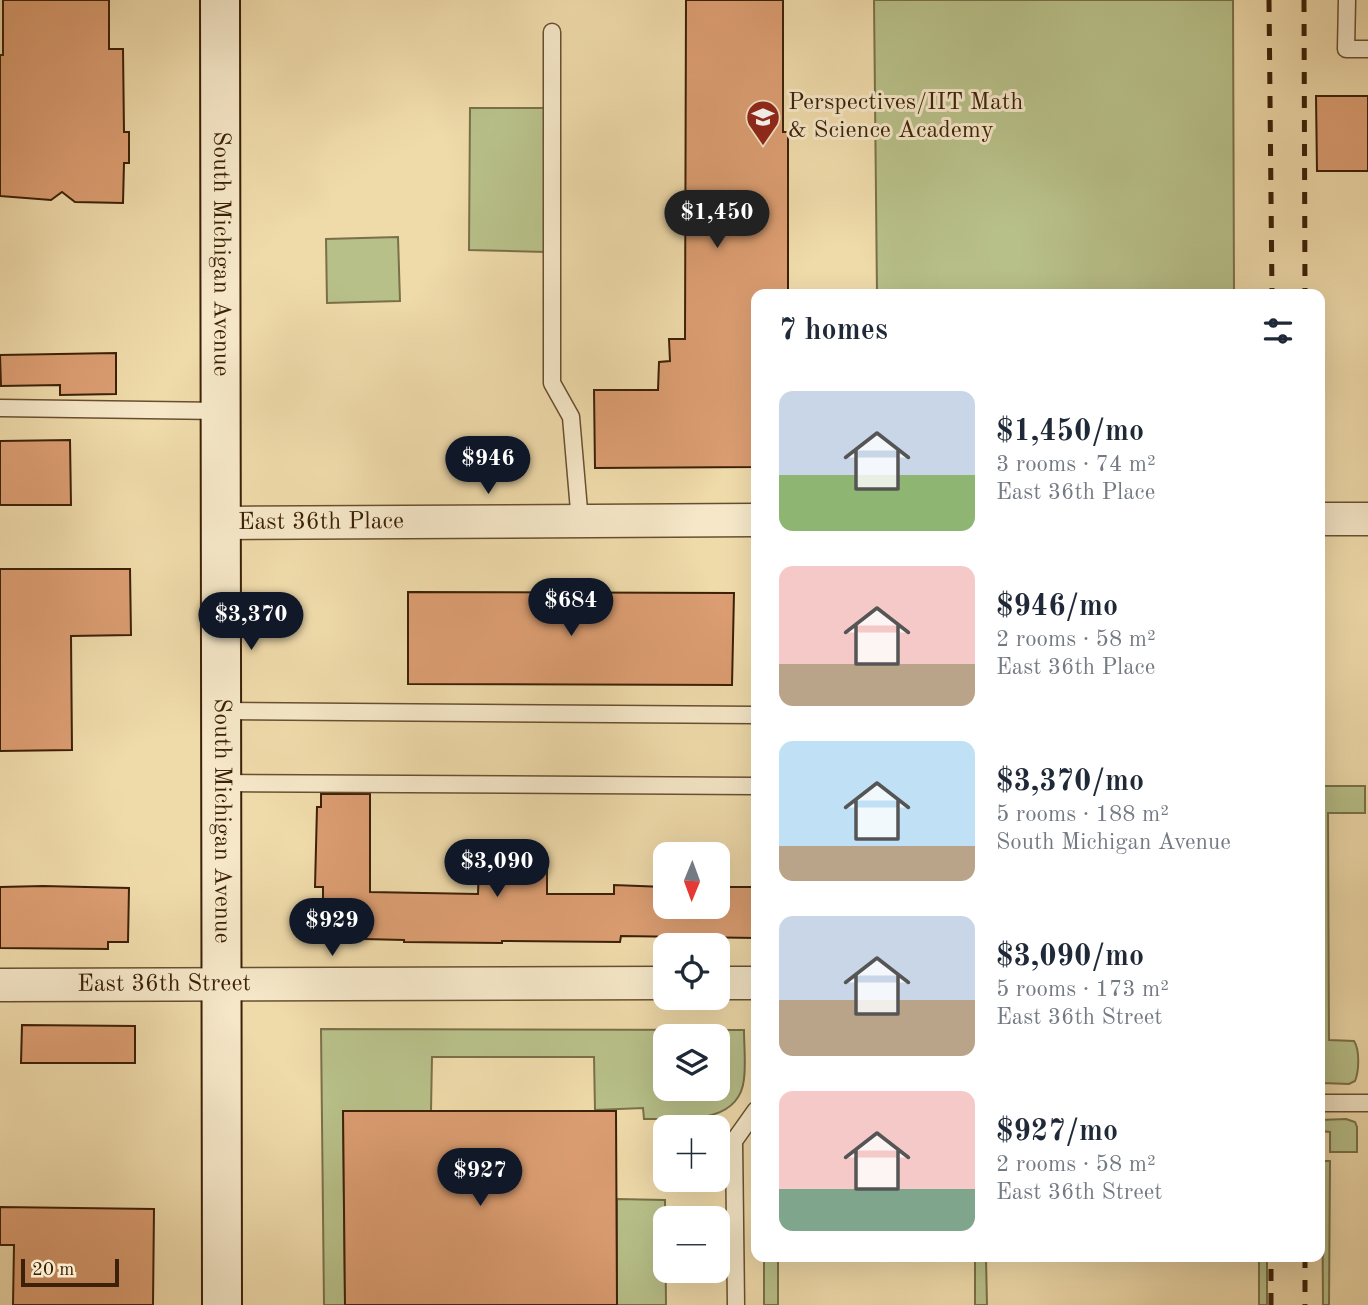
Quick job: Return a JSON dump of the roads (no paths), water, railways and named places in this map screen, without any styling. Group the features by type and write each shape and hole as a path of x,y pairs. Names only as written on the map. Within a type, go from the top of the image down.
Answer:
{"street":[{"name":"South Michigan Avenue","path":"220,0 222,1305"},
{"path":"1325,519 1368,519"},
{"name":"East 36th Place","path":"221,523 751,520"},
{"name":"East 36th Street","path":"0,985 653,983"},
{"path":"730,983 751,983"}],"lane":[{"path":"1346,0 1346,49 1368,49"},
{"path":"552,32 552,383 571,417 580,522"},
{"path":"0,408 221,411"},
{"path":"221,711 751,715"},
{"path":"221,783 751,786"},
{"path":"1325,1103 1368,1103"},
{"path":"736,1305 734,1142 751,1117"}],"railway":[{"path":"1269,0 1272,289"},
{"path":"1304,0 1305,289"},
{"path":"1271,1262 1271,1305"},
{"path":"1305,1262 1305,1305"}],"place":[{"name":"Perspectives/IIT Math & Science Academy","path":"763,147"}]}
